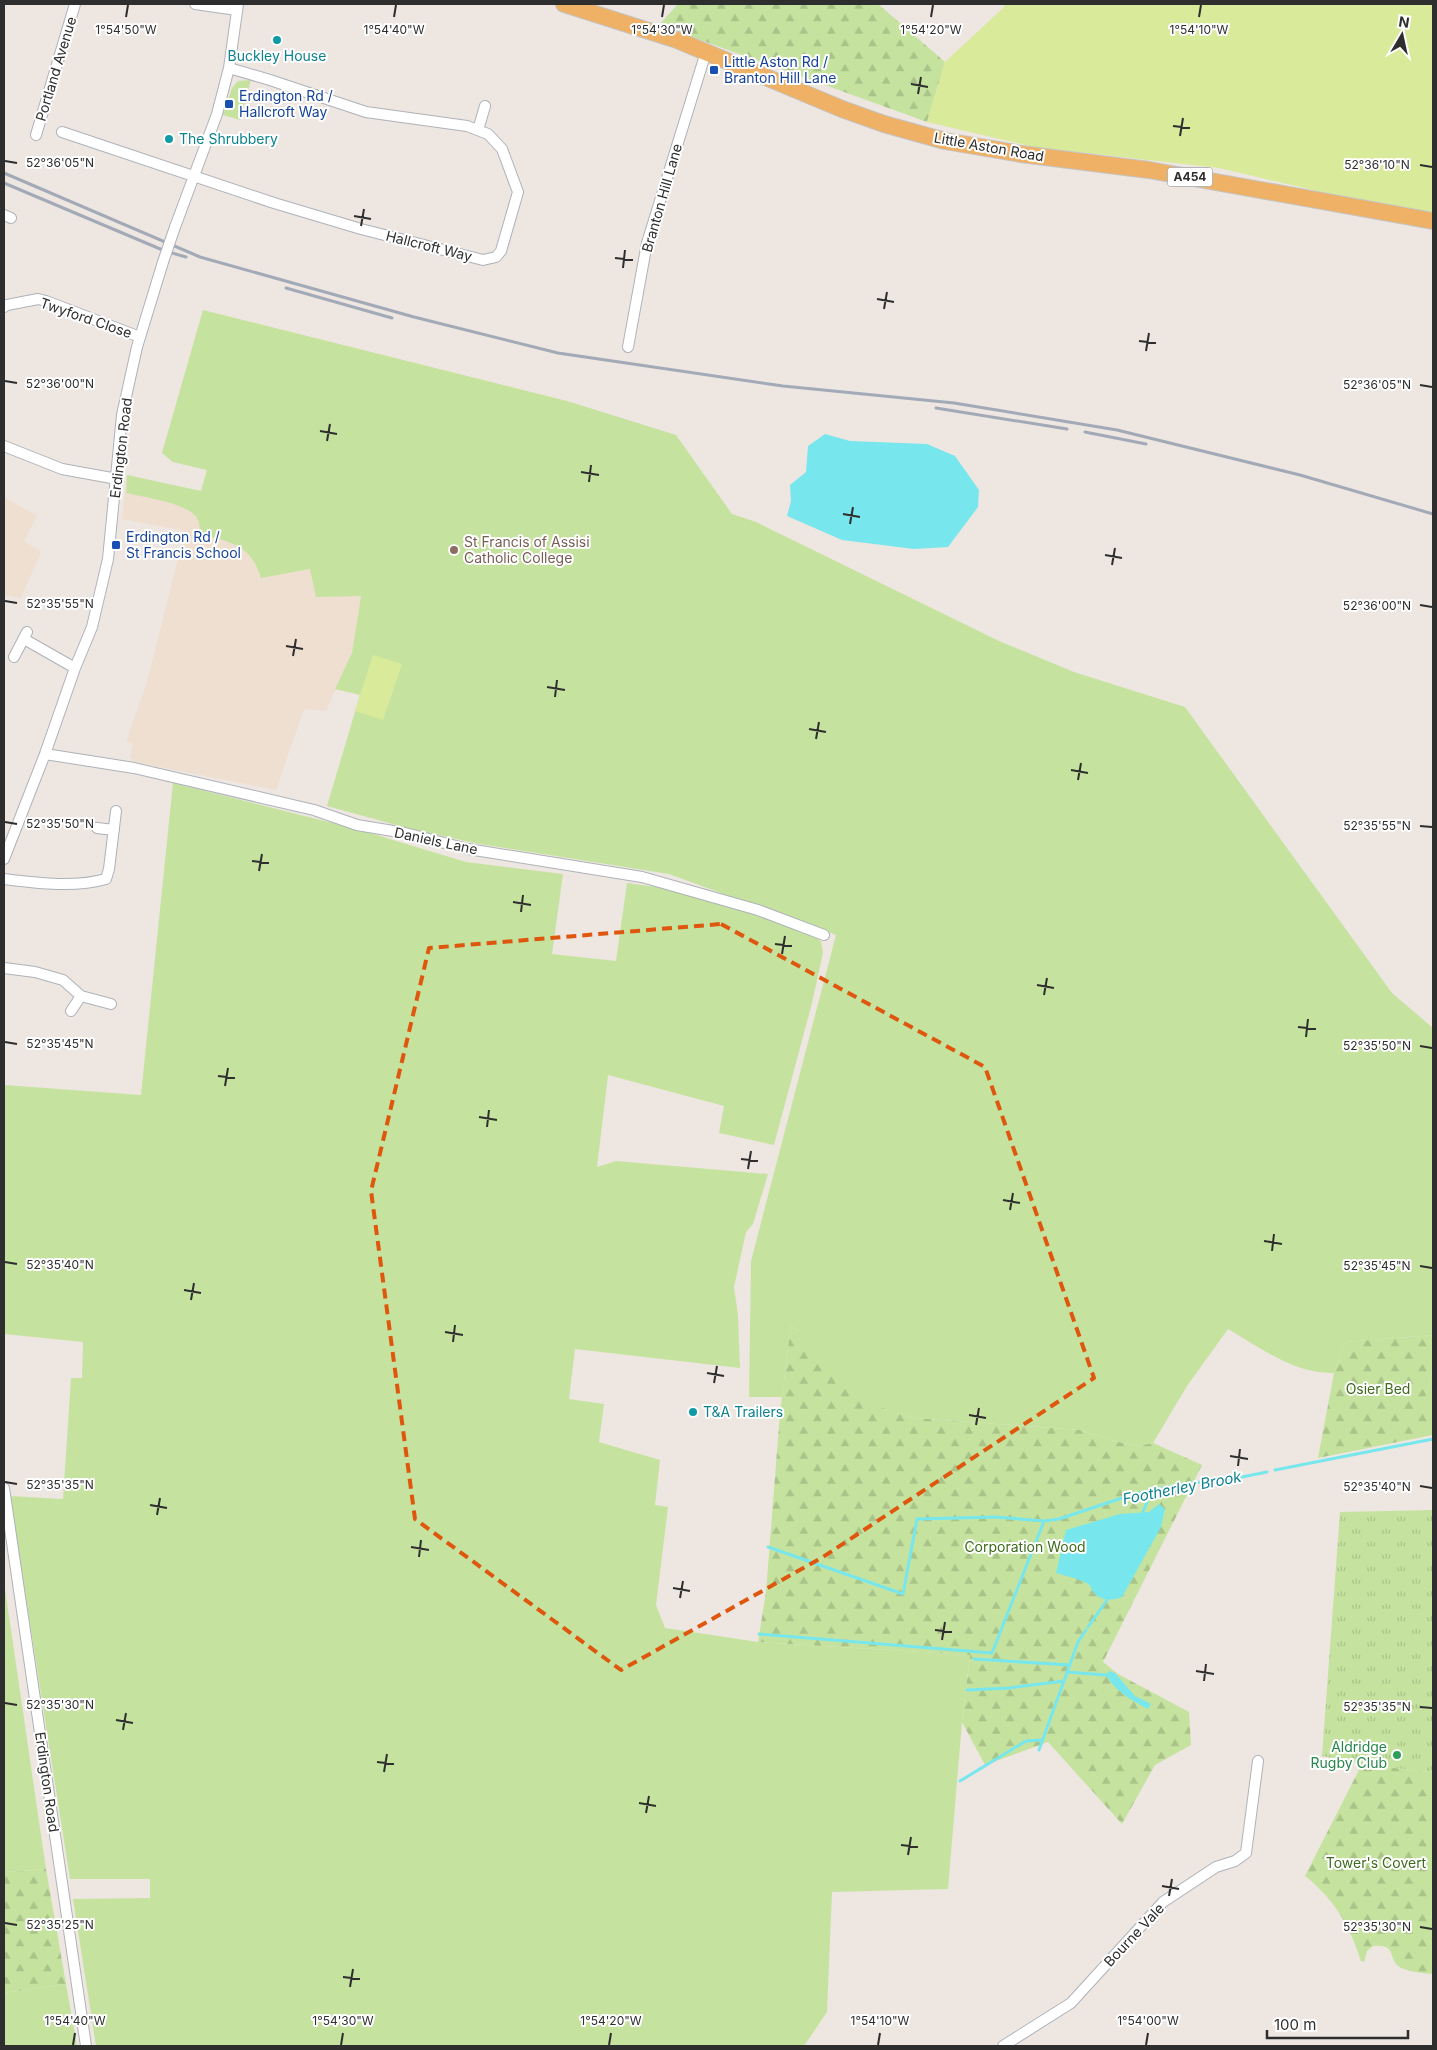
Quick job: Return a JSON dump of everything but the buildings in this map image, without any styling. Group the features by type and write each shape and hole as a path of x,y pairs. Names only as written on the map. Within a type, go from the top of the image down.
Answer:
{"main road":[{"name":"Little Aston Road","path":"564,4 643,28 706,52 842,109 884,124 945,141 1021,154 1173,174 1433,221"}],"street":[{"name":"Portland Avenue","path":"36,135 75,4"},
{"path":"195,4 238,7"},
{"name":"Erdington Road","path":"4,859 92,627 108,559 122,415 140,337 175,226 217,114 229,68 238,7"},
{"name":"Branton Hill Lane","path":"628,347 647,243 706,52"},
{"name":"Hallcroft Way","path":"69,131 152,163 361,229 483,260 496,257 500,251 518,192 502,150 488,134 467,126 366,112 229,68"},
{"path":"478,130 485,106"},
{"name":"Twyford Close","path":"4,307 38,299 140,337"},
{"path":"4,446 62,468 117,478"},
{"path":"14,657 25,636 75,668"},
{"name":"Daniels Lane","path":"45,754 134,768 314,810 357,825 405,833 468,849 642,877 758,910 824,935"},
{"path":"4,879 46,884 96,882 106,878 109,869 116,811"},
{"path":"97,828 114,830"},
{"path":"4,968 35,972 63,980 81,996 111,1004"},
{"path":"71,1011 81,996"},
{"name":"Erdington Road","path":"4,1488 86,2046"},
{"name":"Bourne Vale","path":"1003,2046 1071,2003 1163,1902 1216,1867 1235,1861 1246,1853 1258,1761"}],"highlighted area":[{"path":"721,924 985,1067 1094,1378 823,1557 621,1670 415,1519 371,1191 429,948"}],"shaded area":[{"name":"St Francis of Assisi Catholic College","path":"203,310 567,401 676,435 365,570 352,653 326,711 304,709 276,790 135,762 130,757 133,744 126,742 147,682 185,531 122,519 127,475 201,491 207,470 173,462 162,453"},
{"path":"4,497 37,516 24,541 41,552 21,598 4,595"}],"green space":[{"path":"678,4 878,4 945,62 927,122 659,25"},
{"path":"1005,4 1433,4 1433,213 1326,193 1219,168 1034,147 927,122 945,62"},
{"path":"251,80 240,120 223,115 232,88 238,81"},
{"path":"203,310 567,401 676,435 732,514 756,522 999,641 1074,672 1185,707 1392,993 1433,1028 1433,1335 1345,1342 1334,1373 1319,1372 1292,1365 1265,1352 1228,1329 1187,1386 1153,1443 1139,1446 1118,1442 1080,1430 915,1418 872,1405 791,1324 782,1397 749,1397 751,1261 836,935 669,874 474,843 407,828 327,806 360,695 335,689 352,653 361,596 316,597 310,569 261,578 251,558 238,546 199,534 199,522 192,513 165,501 126,493 127,475 201,491 207,470 173,462 162,453"},
{"path":"373,655 402,664 383,720 355,711"},
{"path":"173,783 360,830 466,862 563,874 552,954 616,961 627,883 679,890 755,912 821,941 823,953 812,1003 774,1145 719,1133 724,1106 608,1075 597,1167 616,1161 768,1174 753,1224 746,1232 734,1287 738,1315 740,1368 575,1349 569,1399 604,1404 599,1442 660,1460 655,1505 668,1507 656,1605 665,1628 758,1642 970,1655 962,1722 948,1889 832,1892 827,2012 804,2046 96,2046 73,1899 150,1898 150,1879 70,1879 10,1496 63,1499 71,1378 82,1378 83,1342 4,1334 4,1085 141,1095"},
{"name":"Corporation Wood","path":"791,1324 873,1405 915,1418 1080,1430 1118,1442 1139,1446 1153,1443 1202,1465 1103,1662 1118,1674 1189,1712 1191,1745 1155,1765 1122,1824 1048,1742 985,1765 962,1722 970,1655 758,1642 766,1592 780,1413"},
{"name":"Osier Bed","path":"1433,1335 1433,1367 1424,1402 1433,1402 1433,1435 1318,1458 1334,1373 1345,1342"},
{"path":"1433,1367 1433,1402 1424,1402"},
{"path":"1433,1510 1433,1769 1428,1772 1362,1764 1322,1756 1340,1512"},
{"path":"4,1582 46,1869 4,1872"},
{"name":"Tower's Covert","path":"1362,1764 1428,1772 1433,1769 1433,1974 1401,1968 1389,1950 1381,1946 1373,1946 1367,1951 1364,1962 1361,1961 1352,1936 1340,1914 1324,1894 1305,1876"},
{"path":"46,1869 66,1984 4,1993 4,1872"},
{"path":"66,1984 77,2046 4,2046 4,1993"}],"water":[{"path":"825,434 850,441 927,444 955,456 979,490 978,507 948,547 914,549 842,540 787,516 791,501 790,485 806,472 808,446"},
{"path":"1159,1504 1165,1509 1161,1527 1122,1597 1111,1600 1103,1599 1093,1592 1088,1584 1056,1573 1066,1530 1120,1514 1149,1512"},
{"path":"1109,1671 1115,1673 1135,1696 1151,1704 1148,1709 1119,1691 1106,1675"}],"waterway":[{"name":"Footherley Brook","path":"1275,1470 1433,1439"},
{"name":"Footherley Brook","path":"768,1547 903,1594 917,1519 996,1517 1044,1521 1059,1519 1134,1494 1189,1483 1227,1480 1267,1472"},
{"path":"1142,1514 1152,1490"},
{"path":"759,1634 992,1653 1044,1521"},
{"path":"1088,1627 1107,1600"},
{"path":"1039,1750 1078,1642 1086,1630"},
{"path":"974,1659 1070,1665"},
{"path":"1067,1672 1106,1675"},
{"path":"967,1690 1009,1688 1064,1681"},
{"path":"960,1781 1026,1741 1042,1740"}],"railway":[{"path":"4,173 200,257 414,317 558,353 783,386 954,403 1117,430 1300,475 1433,514"},
{"path":"4,183 165,251 186,257"},
{"path":"286,288 392,318"},
{"path":"936,408 1067,429"},
{"path":"1085,432 1146,444"}],"place":[{"name":"Buckley House","path":"277,40"},
{"name":"Little Aston Rd / Branton Hill Lane","path":"714,70"},
{"name":"Erdington Rd / Hallcroft Way","path":"229,104"},
{"name":"The Shrubbery","path":"169,139"},
{"name":"Erdington Rd / St Francis School","path":"116,545"},
{"name":"St Francis of Assisi Catholic College","path":"454,550"},
{"name":"T&A Trailers","path":"693,1412"},
{"name":"Aldridge Rugby Club","path":"1397,1755"}]}
